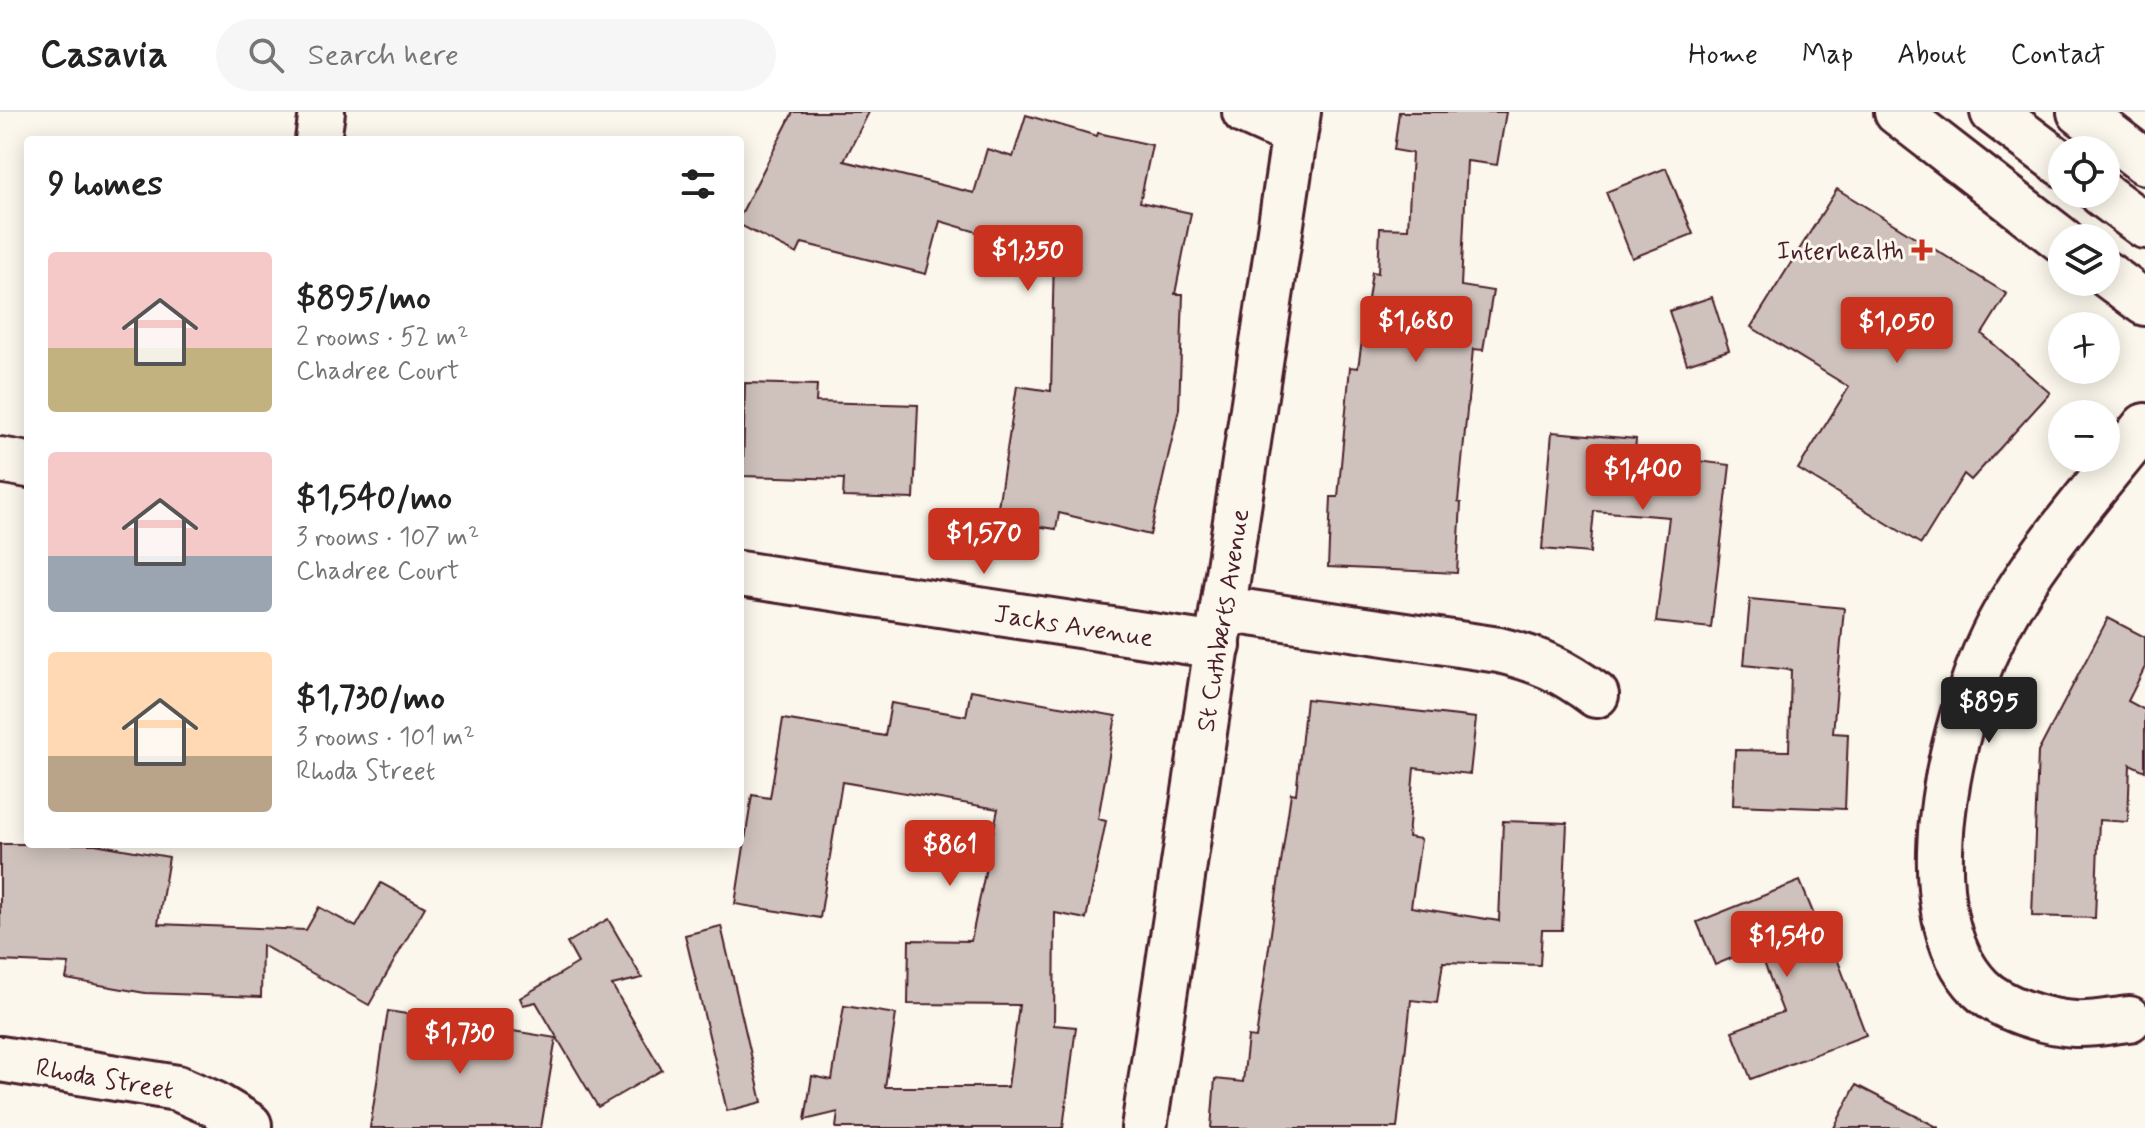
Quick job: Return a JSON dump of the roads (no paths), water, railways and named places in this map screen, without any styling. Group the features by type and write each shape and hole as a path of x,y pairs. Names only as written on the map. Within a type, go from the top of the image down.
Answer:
{"street":[{"path":"319,136 322,112"},
{"path":"1245,112 1296,123"},
{"path":"1897,112 2048,229"},
{"path":"1993,112 2048,153"},
{"path":"2080,112 2145,162"},
{"name":"St Cuthberts Avenue","path":"1144,1128 1296,123"},
{"path":"2120,207 2145,226"},
{"path":"2120,284 2145,303"},
{"path":"2129,1019 2075,1024 2050,1019 2002,1003 1980,988 1961,961 1947,927 1940,882 1942,828 1951,756 1968,693 1994,634 2029,574 2145,426"},
{"path":"0,460 24,464"},
{"name":"Jacks Avenue","path":"744,574 1221,628 1520,655 1565,672 1596,695"},
{"name":"Rhoda Street","path":"0,1059 177,1088 214,1104 249,1125"}],"place":[{"name":"Interhealth","path":"1922,250"}]}
